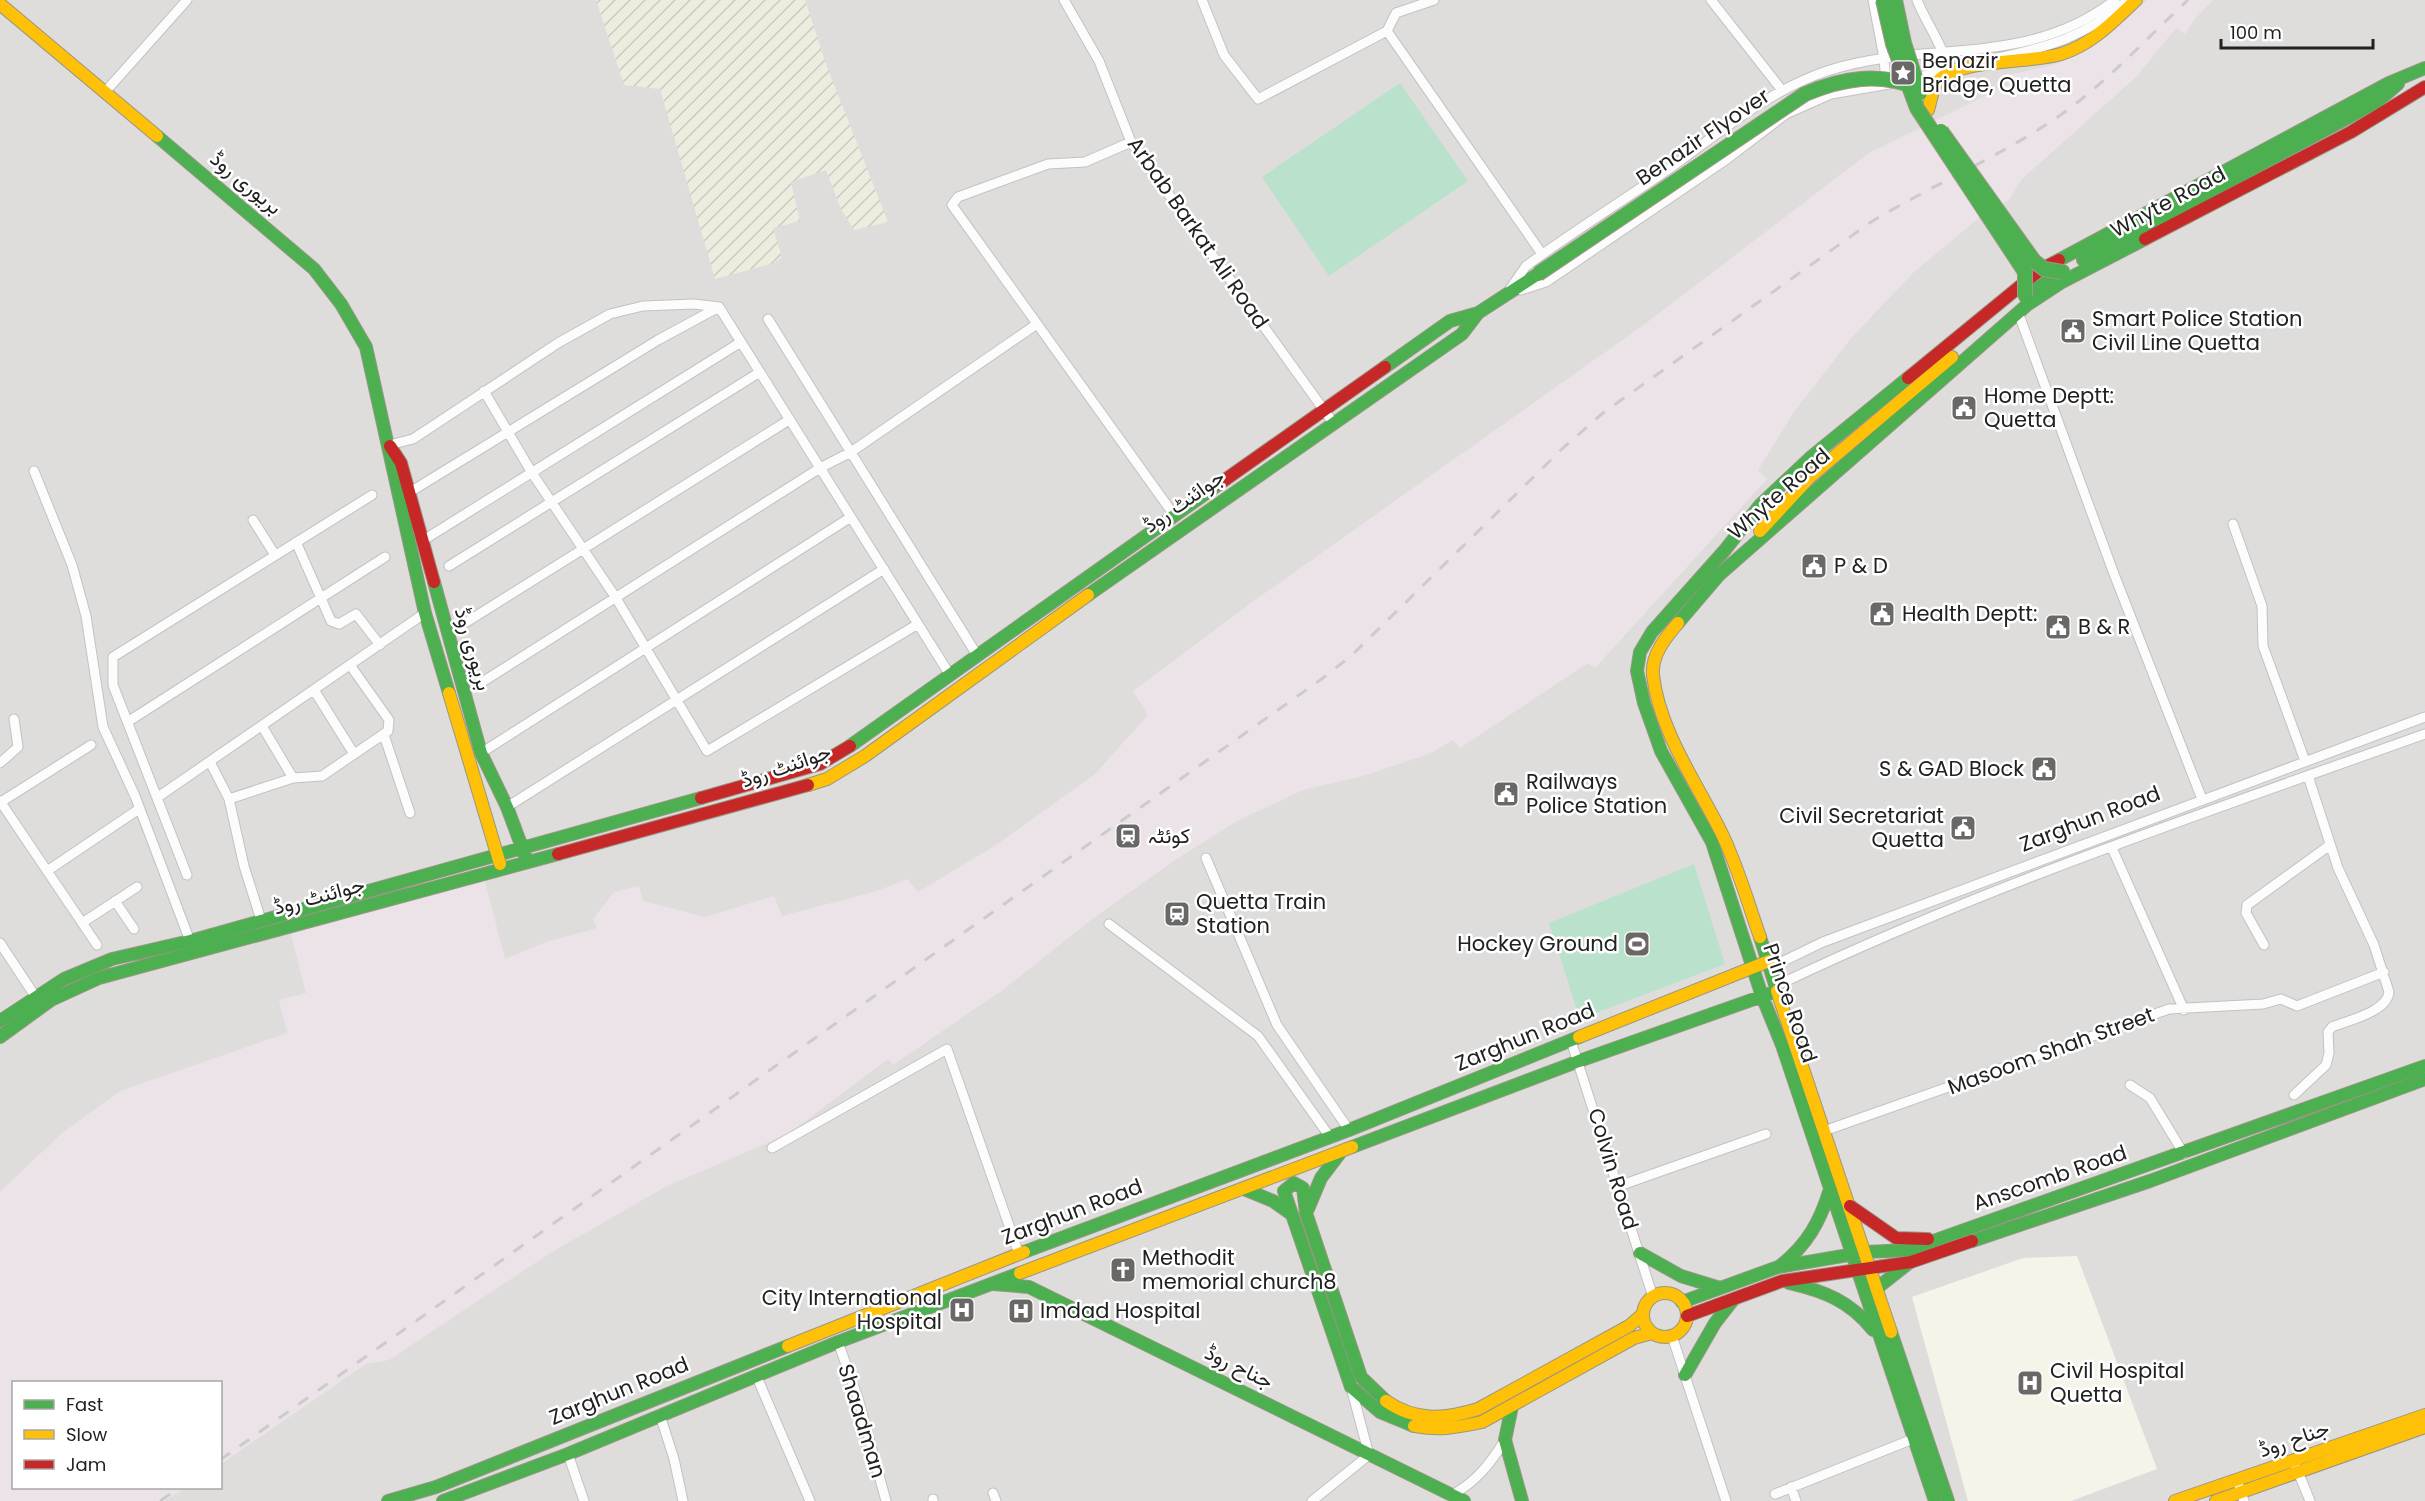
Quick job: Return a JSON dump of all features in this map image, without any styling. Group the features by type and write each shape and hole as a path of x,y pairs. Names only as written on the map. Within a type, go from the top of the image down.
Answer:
{"main road":[{"path":"1883,0 1893,45 1912,86 1924,122 2025,272 2027,278 2025,296"},
{"path":"1895,0 1912,86 2034,261 2044,269 2062,272"},
{"path":"1928,110 1940,79 1950,73 1990,65 2046,59 2063,54 2084,44 2111,24 2136,0"},
{"name":"بریوری روڈ","path":"0,4 314,269 341,304 366,347 425,613 499,862"},
{"name":"Whyte Road","path":"1731,554 1760,505 1810,458 2041,269 2380,87 2425,68"},
{"name":"Whyte Road","path":"2377,102 2407,76"},
{"name":"Benazir Flyover","path":"1538,274 1805,94 1831,82 1857,78 1885,77 1912,86"},
{"name":"Whyte Road","path":"2377,102 2420,89"},
{"name":"Whyte Road","path":"1731,554 2018,312 2062,282 2350,132 2420,89"},
{"path":"2025,296 2062,272 2377,102"},
{"name":"جوائنٹ روڈ","path":"525,855 808,769 841,752 1450,321 1478,313 1538,274"},
{"name":"Whyte Road","path":"1731,554 1810,477 2025,296"},
{"name":"جوائنٹ روڈ","path":"0,1021 38,1001 94,965 190,941 261,920 776,795 827,779 865,756 1182,527 1462,334 1478,313"},
{"name":"بریوری روڈ","path":"389,445 401,464 410,492 481,753 507,807 525,855"},
{"name":"Prince Road","path":"1731,554 1711,583 1664,639 1656,657 1653,674 1674,744 1723,836 1770,964 1850,1205 1882,1343 1935,1501"},
{"name":"Prince Road","path":"1731,554 1652,632 1640,652 1637,671 1644,703 1661,751 1712,842 1762,996 1782,1045 1830,1189 1860,1253"},
{"name":"جوائنٹ روڈ","path":"0,1037 38,1001 116,972 194,953 499,862"},
{"name":"Zarghun Road","path":"388,1501 436,1487 1019,1254 1349,1130 1754,967 1770,964"},
{"name":"Zarghun Road","path":"443,1501 568,1454 838,1341 1579,1061 1777,989"},
{"name":"Anscomb Road","path":"1682,1302 1720,1288 1860,1253 1908,1250 2184,1154 2425,1066"},
{"name":"Anscomb Road","path":"1687,1316 1733,1299 1780,1274 1911,1262 2150,1181 2425,1079"},
{"path":"1306,1213 1321,1178 1340,1153"},
{"path":"1643,1314 1629,1326 1478,1409 1453,1417 1430,1418 1412,1414 1388,1403 1361,1377 1306,1213 1303,1188 1294,1183 1284,1191 1351,1387 1380,1412 1403,1424 1426,1429 1455,1428 1482,1422 1634,1338 1652,1333"},
{"path":"1244,1189 1273,1202 1290,1213"},
{"path":"1830,1189 1822,1218 1811,1238 1780,1274 1832,1293 1847,1302 1861,1313 1882,1343"},
{"path":"1850,1205 1896,1238 1936,1240"},
{"path":"1640,1253 1681,1276 1720,1288"},
{"path":"1877,1288 1911,1262"},
{"name":"Prince Road","path":"1864,1268 1877,1288 1948,1501"},
{"name":"جناح روڈ","path":"991,1284 1029,1287 1458,1498"},
{"path":"1669,1294 1682,1302 1687,1316 1684,1326 1672,1336 1662,1337 1652,1333 1645,1325 1643,1314 1646,1304 1653,1297 1669,1294"},
{"path":"1685,1376 1715,1323 1733,1299"},
{"path":"1512,1406 1505,1440 1522,1501"},
{"name":"جناح روڈ","path":"2216,1501 2425,1415"},
{"name":"جناح روڈ","path":"2296,1467 2425,1427"},
{"name":"جناح روڈ","path":"2175,1501 2241,1492"}],"street":[{"name":"Arbab Barkat Ali Road","path":"1064,0 1099,61 1131,142 1334,424"},
{"path":"1202,0 1224,55 1258,99 1387,31 1396,13 1434,0"},
{"path":"1711,0 1781,89"},
{"path":"1873,0 1884,58 1886,85"},
{"path":"1917,0 1928,26 1945,54 1948,69"},
{"path":"1507,294 1526,266 1542,254 1781,89 1829,71 1884,58 1988,49 2059,33 2083,22 2115,0"},
{"path":"1507,294 1546,282 1727,159 1786,114 1831,94 1886,85 2034,50 2070,38 2104,21 2128,0"},
{"path":"105,92 183,2"},
{"path":"1387,31 1542,254"},
{"path":"1131,142 1085,162 1048,164 958,197 952,204 1174,515"},
{"path":"389,445 412,439 558,343 610,314 643,306 694,304 719,307"},
{"path":"719,307 950,675"},
{"path":"410,492 658,340 719,307"},
{"path":"2018,312 2114,574 2202,799"},
{"path":"768,319 977,656"},
{"path":"476,686 820,468 851,452 1037,324"},
{"path":"422,541 741,342"},
{"path":"449,566 760,372"},
{"path":"484,391 551,502 616,598 707,751 918,624"},
{"path":"457,628 789,420"},
{"path":"34,471 72,565 83,606 104,727 140,809 190,941"},
{"path":"187,875 129,721 112,685 113,657 372,495"},
{"path":"481,753 851,517"},
{"path":"253,520 275,555"},
{"path":"2233,524 2262,606 2263,646 2305,761"},
{"path":"296,542 320,601 335,624 356,614 380,645"},
{"path":"129,721 320,601 385,557"},
{"path":"507,807 884,570"},
{"path":"158,797 425,613"},
{"path":"229,799 293,778 322,776 384,735 390,726 389,720 350,665"},
{"path":"314,690 354,754"},
{"name":"Zarghun Road","path":"1770,964 1822,942 2425,717"},
{"path":"0,763 18,747 14,719"},
{"path":"262,726 293,778"},
{"name":"Zarghun Road","path":"1777,989 1842,954 2112,848 2425,734"},
{"path":"384,735 410,813"},
{"path":"91,745 0,802 97,945"},
{"path":"210,762 229,799 244,866 261,920"},
{"path":"2294,1095 2326,1065 2329,1053 2328,1032 2332,1027 2382,1006 2388,999 2389,983 2330,845 2308,776"},
{"path":"47,871 140,809"},
{"path":"2264,945 2246,913 2247,905 2330,845"},
{"path":"2112,848 2184,1010"},
{"path":"1206,858 1277,1025 1349,1130"},
{"path":"82,923 137,887"},
{"path":"115,901 134,929"},
{"path":"1109,924 1258,1036 1330,1137"},
{"path":"0,943 38,1001"},
{"name":"Masoom Shah Street","path":"1824,1131 2169,1009 2263,1004 2281,999 2297,1006 2384,972"},
{"name":"Colvin Road","path":"1571,1041 1653,1297"},
{"path":"772,1148 947,1049 1019,1254"},
{"path":"2130,1085 2150,1098 2184,1154"},
{"path":"1619,1186 1766,1134"},
{"path":"1672,1336 1726,1501"},
{"name":"Shaadman","path":"838,1341 858,1398 886,1501"},
{"path":"756,1376 810,1501"},
{"path":"1312,1501 1369,1455 1351,1387"},
{"path":"660,1415 674,1459 683,1501"},
{"path":"1775,1494 1913,1439"},
{"path":"1458,1498 1483,1473 1505,1440"},
{"path":"568,1454 584,1501"},
{"path":"2296,1467 2310,1501"},
{"path":"1791,1487 1796,1501"}],"shaded area":[{"path":"0,0 2425,0 2425,1501 0,1501"},
{"path":"596,0 805,0 827,67 888,222 854,230 841,209 826,170 791,182 800,221 773,228 782,257 774,263 715,279 660,89 624,85"},
{"path":"2148,0 2213,0 2194,20 2185,34 2176,28 2136,77 2022,179 2009,200 1980,217 1914,272 1852,337 1794,412 1758,470 1767,479 1595,668 1588,663 1460,748 1453,740 1431,753 1363,776 1303,790 1235,822 1172,862 1091,920 1004,989 893,1065 888,1059 788,1134 665,1187 547,1255 389,1360 366,1364 222,1463 222,1381 12,1381 12,1489 183,1489 165,1501 0,1501 0,1192 61,1134 120,1091 287,1033 279,1000 306,993 287,919 481,866 505,959 546,942 597,928 593,919 614,892 639,886 643,901 705,917 774,896 782,916 877,891 907,879 918,892 996,845 1095,774 1148,715 1133,691 1255,600 1645,324 1869,153 2009,84 2005,76 2057,64 2104,38"},
{"name":"Civil Hospital Quetta","path":"2077,1256 2157,1469 2071,1501 1968,1501 1912,1297 2023,1258"}],"green space":[{"path":"1400,83 1468,181 1329,276 1262,177"},
{"name":"Hockey Ground","path":"1694,864 1725,964 1580,1019 1549,923"}],"railway":[{"path":"222,1459 1323,678 1351,656 1562,449 1603,413 1871,222 1992,157 2062,114 2111,73 2188,0"},
{"path":"160,1501 178,1489"}],"traffic: fast":[{"path":"1883,0 1893,44 1917,108 2025,272 2025,296"},
{"path":"1895,0 1904,43 1920,93"},
{"path":"2059,260 2389,83 2425,68"},
{"path":"1538,274 1805,94 1833,84 1861,79 1889,80 1918,88"},
{"path":"2083,260 2377,102 2398,84"},
{"path":"1941,131 2034,261 2044,269 2062,272"},
{"path":"157,136 314,269 341,304 366,347 425,613 449,693"},
{"path":"1678,623 1719,575 2027,305 2062,282 2145,239"},
{"path":"2027,295 2063,271"},
{"path":"1385,367 1450,321 1478,313 1538,274"},
{"path":"1088,595 1462,334 1478,313"},
{"path":"1762,996 1712,842 1661,751 1644,703 1637,671 1640,652 1652,632 1725,550 1760,505 1810,458 1908,378"},
{"path":"850,746 1219,484"},
{"path":"434,582 481,753 507,807 526,858"},
{"path":"0,1021 64,979 112,959 190,941 701,798"},
{"path":"0,1037 51,1000 99,978 558,854"},
{"path":"1352,1147 1579,1061 1777,991 1760,937"},
{"path":"1762,996 1782,1045 1935,1501"},
{"path":"1024,1252 1349,1130 1579,1037"},
{"path":"1682,1302 1778,1267 1866,1252 1908,1250 2425,1066"},
{"path":"1972,1241 2150,1181 2425,1079"},
{"path":"1308,1209 1321,1178 1340,1153"},
{"path":"1386,1401 1361,1377 1306,1213 1303,1188 1294,1183 1284,1191 1351,1387 1380,1412 1414,1426"},
{"path":"1244,1189 1273,1201 1290,1213"},
{"path":"1780,1266 1798,1250 1811,1232 1822,1212 1830,1189"},
{"path":"1640,1253 1681,1276 1720,1288"},
{"path":"1877,1288 1910,1262"},
{"path":"443,1501 568,1454 838,1342 1020,1273"},
{"path":"1789,1283 1825,1294 1846,1304 1873,1330"},
{"path":"993,1284 1029,1287 1464,1501"},
{"path":"1685,1375 1715,1323 1733,1300"},
{"path":"1891,1332 1948,1501"},
{"path":"388,1501 436,1487 788,1346"},
{"path":"1512,1406 1505,1440 1522,1501"}],"traffic: slow":[{"path":"1928,110 1933,90 1939,80 1949,73 1962,68 2048,57 2072,50 2102,32 2136,0"},
{"path":"0,4 157,136"},
{"path":"1760,531 1810,477 1952,357"},
{"path":"808,785 827,779 865,756 1088,595"},
{"path":"1678,623 1664,640 1654,660 1653,675 1657,696 1671,737 1728,847 1760,937"},
{"path":"449,693 500,864"},
{"path":"1579,1037 1769,961"},
{"path":"1777,991 1891,1332"},
{"path":"1020,1273 1352,1147"},
{"path":"788,1346 1024,1252"},
{"path":"1665,1293 1680,1300 1687,1315 1680,1330 1665,1337 1650,1330 1643,1315 1650,1300 1665,1293"},
{"path":"1386,1401 1409,1413 1431,1417 1454,1415 1478,1409 1629,1326 1643,1314"},
{"path":"1414,1426 1440,1428 1482,1422 1634,1338 1652,1333"},
{"path":"2175,1501 2425,1415"},
{"path":"2216,1501 2425,1427"}],"traffic: jam":[{"path":"2145,239 2351,132 2425,87"},
{"path":"1908,378 2041,269 2059,260"},
{"path":"1219,484 1385,367"},
{"path":"390,446 401,463 434,582"},
{"path":"701,798 820,764 850,746"},
{"path":"558,854 808,785"},
{"path":"1850,1206 1896,1238 1928,1239"},
{"path":"1687,1316 1782,1281 1911,1262 1972,1241"}],"place":[{"name":"Benazir Bridge, Quetta","path":"1903,73"},
{"name":"Smart Police Station Civil Line Quetta","path":"2073,331"},
{"name":"Home Deptt: Quetta","path":"1964,408"},
{"name":"P & D","path":"1814,566"},
{"name":"Health Deptt:","path":"1882,614"},
{"name":"B & R","path":"2058,627"},
{"name":"S & GAD Block","path":"2044,769"},
{"name":"Railways Police Station","path":"1506,794"},
{"name":"Civil Secretariat Quetta","path":"1963,828"},
{"name":"کوئٹہ","path":"1128,836"},
{"name":"Quetta Train Station","path":"1177,914"},
{"name":"Hockey Ground","path":"1637,944"},
{"name":"Methodit memorial church8","path":"1123,1270"},
{"name":"City International Hospital","path":"962,1310"},
{"name":"Imdad Hospital","path":"1021,1311"},
{"name":"Civil Hospital Quetta","path":"2030,1383"}]}
